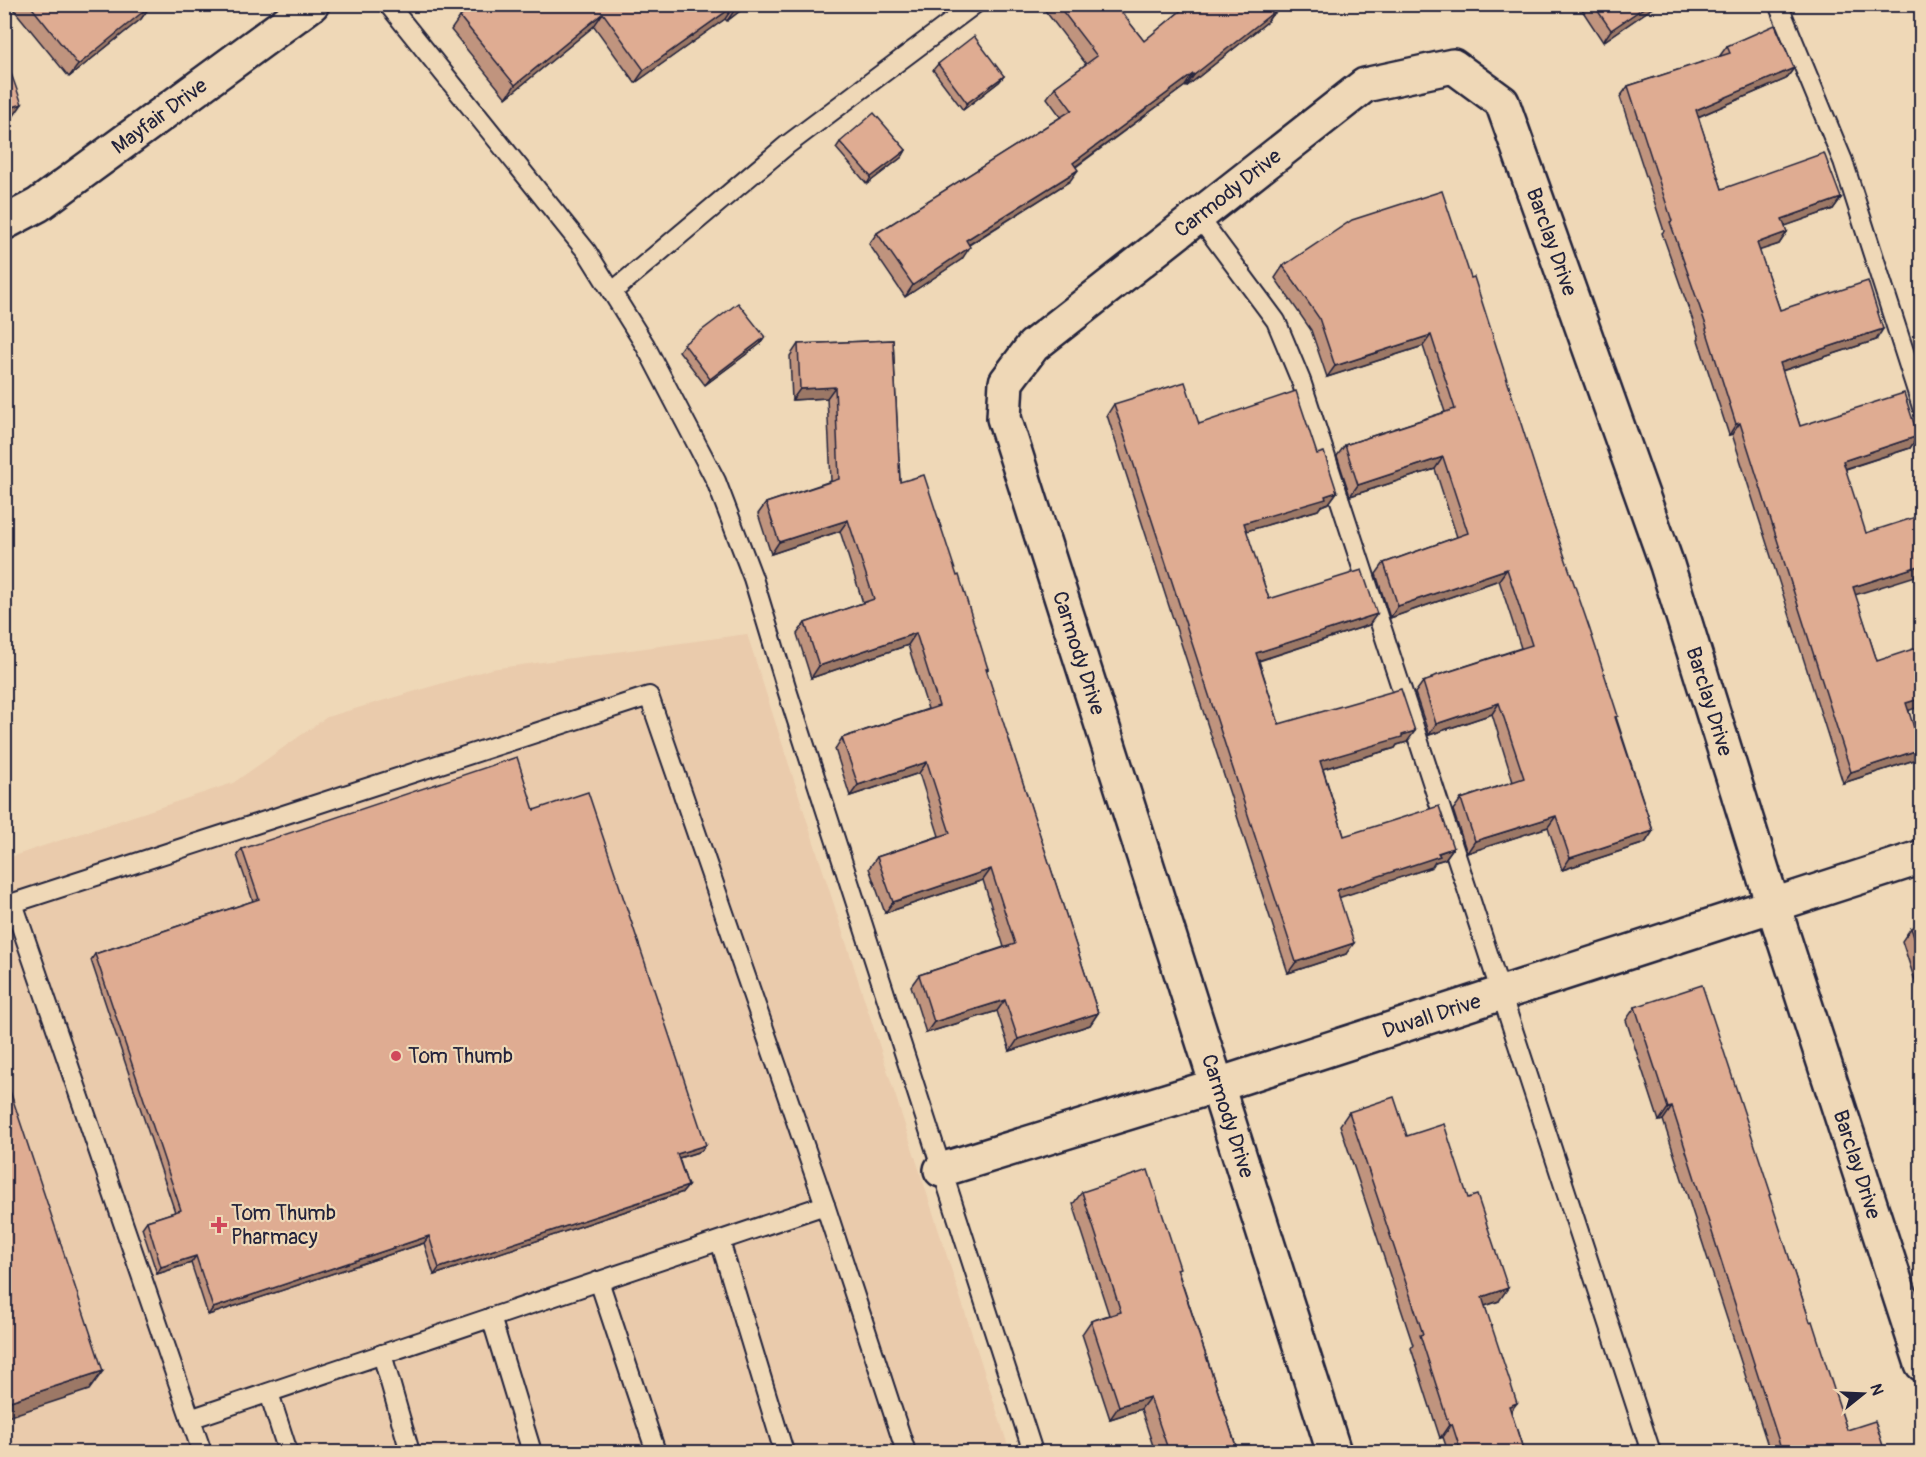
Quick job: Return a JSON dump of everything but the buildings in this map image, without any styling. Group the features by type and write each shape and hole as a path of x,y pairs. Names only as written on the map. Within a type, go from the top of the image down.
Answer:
{"street":[{"name":"Mayfair Drive","path":"4,223 38,205 312,4"},
{"name":"Carmody Drive","path":"1334,1452 1004,418 1006,382 1034,346 1365,85 1453,66"},
{"name":"Barclay Drive","path":"1453,66 1502,102 1667,565 1773,905 1922,1364"},
{"name":"Duvall Drive","path":"941,1170 1218,1085 1922,857"}],"lane":[{"path":"388,4 587,252 645,345 716,481 753,578 1033,1452"},
{"path":"612,292 787,145 975,4"},
{"path":"1778,4 1844,160 1922,408"},
{"path":"1198,216 1276,321 1301,381 1651,1452"},
{"path":"202,1452 9,904 649,696 825,1205 906,1452"},
{"path":"190,1419 825,1205"},
{"path":"720,1240 784,1452"},
{"path":"599,1281 656,1452"},
{"path":"492,1317 532,1452"},
{"path":"382,1354 410,1452"},
{"path":"269,1393 288,1452"}],"shaded area":[{"path":"747,634 1010,1452 5,1452 4,859 233,783 327,717 491,669"}],"place":[{"name":"Tom Thumb","path":"396,1056"},
{"name":"Tom Thumb Pharmacy","path":"219,1225"}]}
